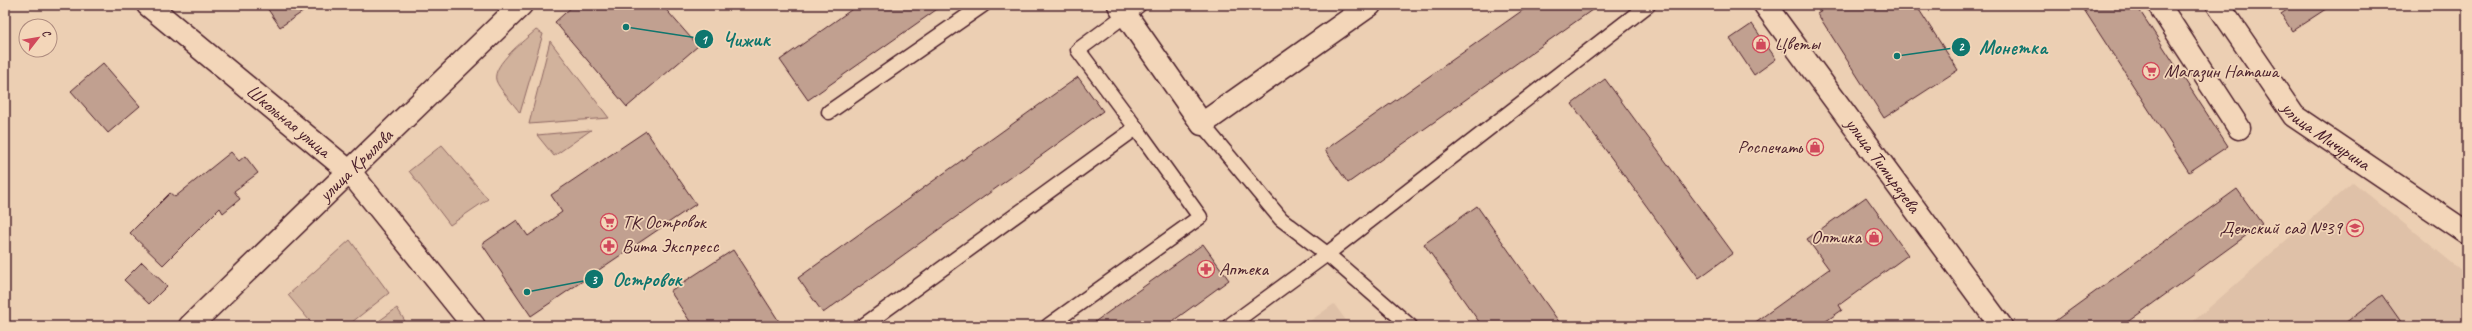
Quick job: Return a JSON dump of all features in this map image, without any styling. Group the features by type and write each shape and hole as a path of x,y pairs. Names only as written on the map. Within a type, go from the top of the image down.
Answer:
{"street":[{"name":"Школьная улица","path":"148,5 350,172 474,326"},
{"name":"улица Крылова","path":"190,326 521,5"},
{"path":"1128,8 1202,124 1370,5"},
{"name":"улица Тимирязева","path":"1765,5 2001,326"},
{"path":"2159,5 2238,128"},
{"name":"улица Мичурина","path":"2218,5 2294,116 2467,233"}],"lane":[{"path":"829,112 983,5"},
{"path":"1229,326 1326,254 1648,5"},
{"path":"1048,326 1200,217 1078,50 1128,8"},
{"path":"1202,124 1281,219 1326,254 1410,326"},
{"path":"863,326 1136,128"}],"shaded area":[{"path":"536,30 543,34 520,113 497,83 496,74 499,67 510,53"},
{"path":"550,41 609,118 529,124"},
{"path":"591,130 554,156 537,135"},
{"path":"442,145 488,199 450,225 409,171"},
{"name":"Детский сад №39","path":"2353,182 2467,275 2467,326 2188,326"},
{"path":"350,240 389,293 347,326 314,326 288,295"},
{"path":"1334,304 1350,326 1303,326"},
{"path":"397,308 408,326 372,326"}],"building":[{"path":"265,5 313,5 280,27"},
{"path":"574,5 662,5 698,46 627,107 555,22"},
{"path":"858,5 943,5 808,100 780,60"},
{"path":"1530,5 1599,5 1348,183 1325,150"},
{"path":"1830,5 1916,5 1958,70 1884,118 1817,13"},
{"path":"2081,5 2136,5 2228,146 2189,172"},
{"path":"2294,5 2332,5 2292,31 2281,14"},
{"path":"1752,24 1776,59 1754,75 1730,39"},
{"path":"103,63 140,106 108,133 71,91"},
{"path":"1078,77 1103,111 823,313 798,278"},
{"path":"1605,79 1733,253 1699,278 1572,104"},
{"name":"ТК Островок","path":"646,131 696,204 531,316 482,244 517,220 528,236 562,212 551,195"},
{"path":"231,152 239,161 245,156 258,173 234,191 240,199 223,213 220,208 163,265 130,233 170,193 175,197"},
{"path":"2237,189 2262,224 2122,326 2048,326"},
{"path":"1866,197 1908,255 1839,305 1842,310 1819,326 1750,326 1829,269 1807,239"},
{"path":"1477,206 1562,326 1482,326 1424,244"},
{"path":"1203,244 1229,280 1166,326 1089,326"},
{"path":"733,250 782,326 693,326 670,291"},
{"path":"142,262 167,286 149,304 124,280"},
{"path":"2382,295 2404,326 2341,326"}],"place":[{"name":"Чижик","path":"626,27"},
{"name":"Цветы","path":"1761,44"},
{"name":"Монетка","path":"1897,56"},
{"name":"Магазин Наташа","path":"2151,71"},
{"name":"Роспечать","path":"1815,147"},
{"name":"ТК Островок","path":"609,222"},
{"name":"Детский сад №39","path":"2355,228"},
{"name":"Оптика","path":"1874,237"},
{"name":"Вита Экспресс","path":"609,246"},
{"name":"Аптека","path":"1206,269"},
{"name":"Островок","path":"527,292"}]}
